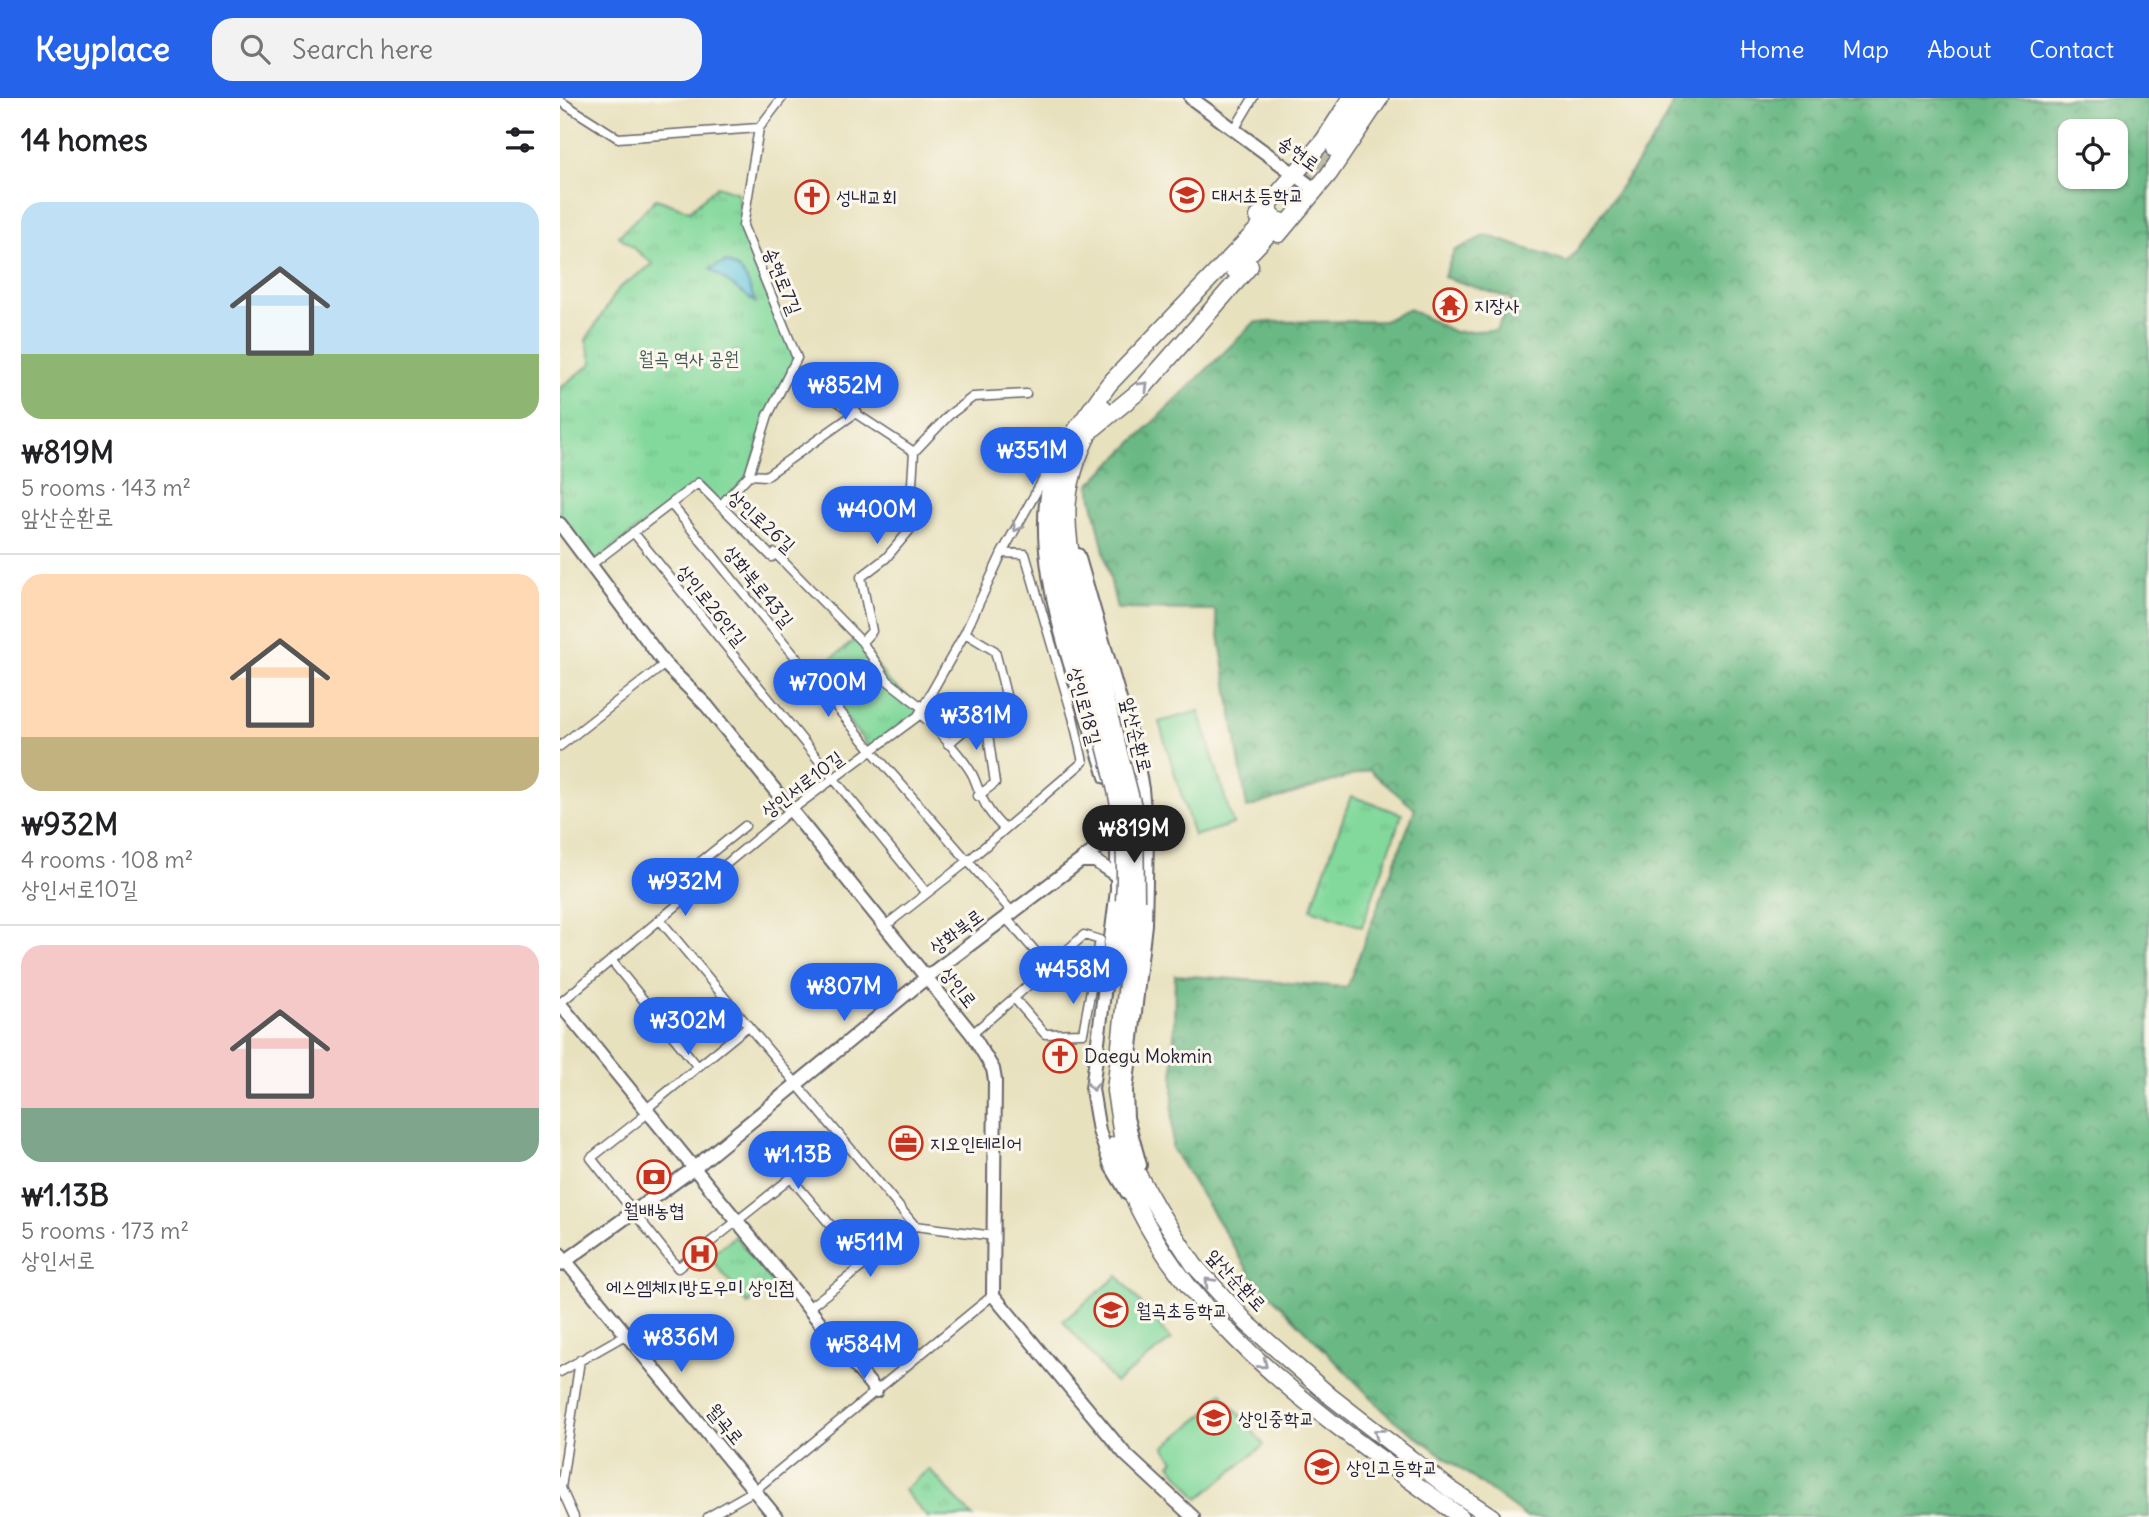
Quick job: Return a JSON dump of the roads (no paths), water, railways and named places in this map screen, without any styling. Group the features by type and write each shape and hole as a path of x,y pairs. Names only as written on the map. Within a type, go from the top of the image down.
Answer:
{"highway":[{"path":"1085,428 1095,392 1282,193 1324,140 1351,98"},
{"path":"1358,98 1332,147 1367,98"},
{"path":"1085,428 1113,415 1174,355 1316,190 1358,134 1380,98"},
{"name":"앞산순환로","path":"1276,218 1115,391 1085,428 1068,494 1070,552 1104,718 1135,814 1135,898 1115,1091 1122,1136 1132,1164 1151,1213 1185,1283 1251,1355 1353,1438 1461,1517"},
{"name":"앞산순환로","path":"1151,1213 1248,1324 1330,1396 1450,1489 1492,1517"}],"street":[{"name":"송현로7길","path":"720,506 749,475 768,415 797,358 743,226 759,128 782,98"},
{"name":"송현로","path":"1191,98 1316,190"},
{"path":"1234,130 1254,98"},
{"path":"560,101 618,138 759,128"},
{"path":"790,370 914,452"},
{"path":"862,642 872,631 861,577 886,558 909,531 914,452 949,415 973,397 1026,394"},
{"path":"749,475 766,476 857,412"},
{"path":"1085,428 1055,458 1046,502 1046,563 1077,683 1108,783 1117,833 1117,880 1092,1089 1099,1131 1111,1166 1151,1213"},
{"path":"1085,428 1077,488 1076,541 1079,563 1138,762 1144,816 1135,898"},
{"name":"상인서로10길","path":"560,1004 791,810 873,752 922,712 965,633 1002,553 1055,458"},
{"name":"상인로26길","path":"592,564 698,483 772,557 775,553 862,642 888,681 922,712 973,776 978,796 1005,829"},
{"name":"상화북로43길","path":"671,504 873,752 968,861 1049,967"},
{"name":"상인로","path":"560,524 665,664 707,706 927,977 972,1034 993,1069 993,1295"},
{"name":"상인로26안길","path":"633,532 926,892"},
{"name":"상인로18길","path":"885,926 968,861 1083,762 1073,717 1025,554 1002,553"},
{"path":"947,744 1006,695 995,651 965,633"},
{"path":"560,746 665,664"},
{"path":"978,796 995,783 985,713"},
{"name":"상화북로","path":"562,1260 635,1212 693,1169 927,977 1117,833 1144,816"},
{"path":"659,895 745,826"},
{"path":"1080,861 1095,861 1117,880 1132,881 1135,898"},
{"path":"660,920 915,1226 994,1236"},
{"path":"972,1034 1084,935 1100,940 1083,1033 1045,1034 1014,998"},
{"path":"611,960 698,1067"},
{"path":"560,1004 876,1391"},
{"path":"748,1027 591,1158 678,1268 841,1138"},
{"path":"791,1178 864,1265"},
{"path":"807,1309 915,1226"},
{"name":"월곡로","path":"562,1260 627,1334 776,1517"},
{"path":"708,1517 755,1490 993,1295 1125,1454 1193,1517"},
{"path":"560,1372 627,1334"},
{"path":"574,1517 561,1488 580,1360"}],"water":[{"path":"725,262 742,273 755,302 710,269"}],"tunnel":[{"path":"1291,208 1335,149"}],"place":[{"name":"대서초등학교","path":"1187,195"},
{"name":"성내교회","path":"812,197"},
{"name":"지장사","path":"1450,305"},
{"name":"Daegu Mokmin","path":"1060,1056"},
{"name":"지오인테리어","path":"906,1143"},
{"name":"월배농협","path":"654,1177"},
{"name":"에스엠체지방도우미 상인점","path":"700,1254"},
{"name":"월곡초등학교","path":"1111,1310"},
{"name":"상인중학교","path":"1214,1418"},
{"name":"상인고등학교","path":"1322,1467"}],"park label":[{"name":"월곡 역사 공원","path":"689,358"}]}
